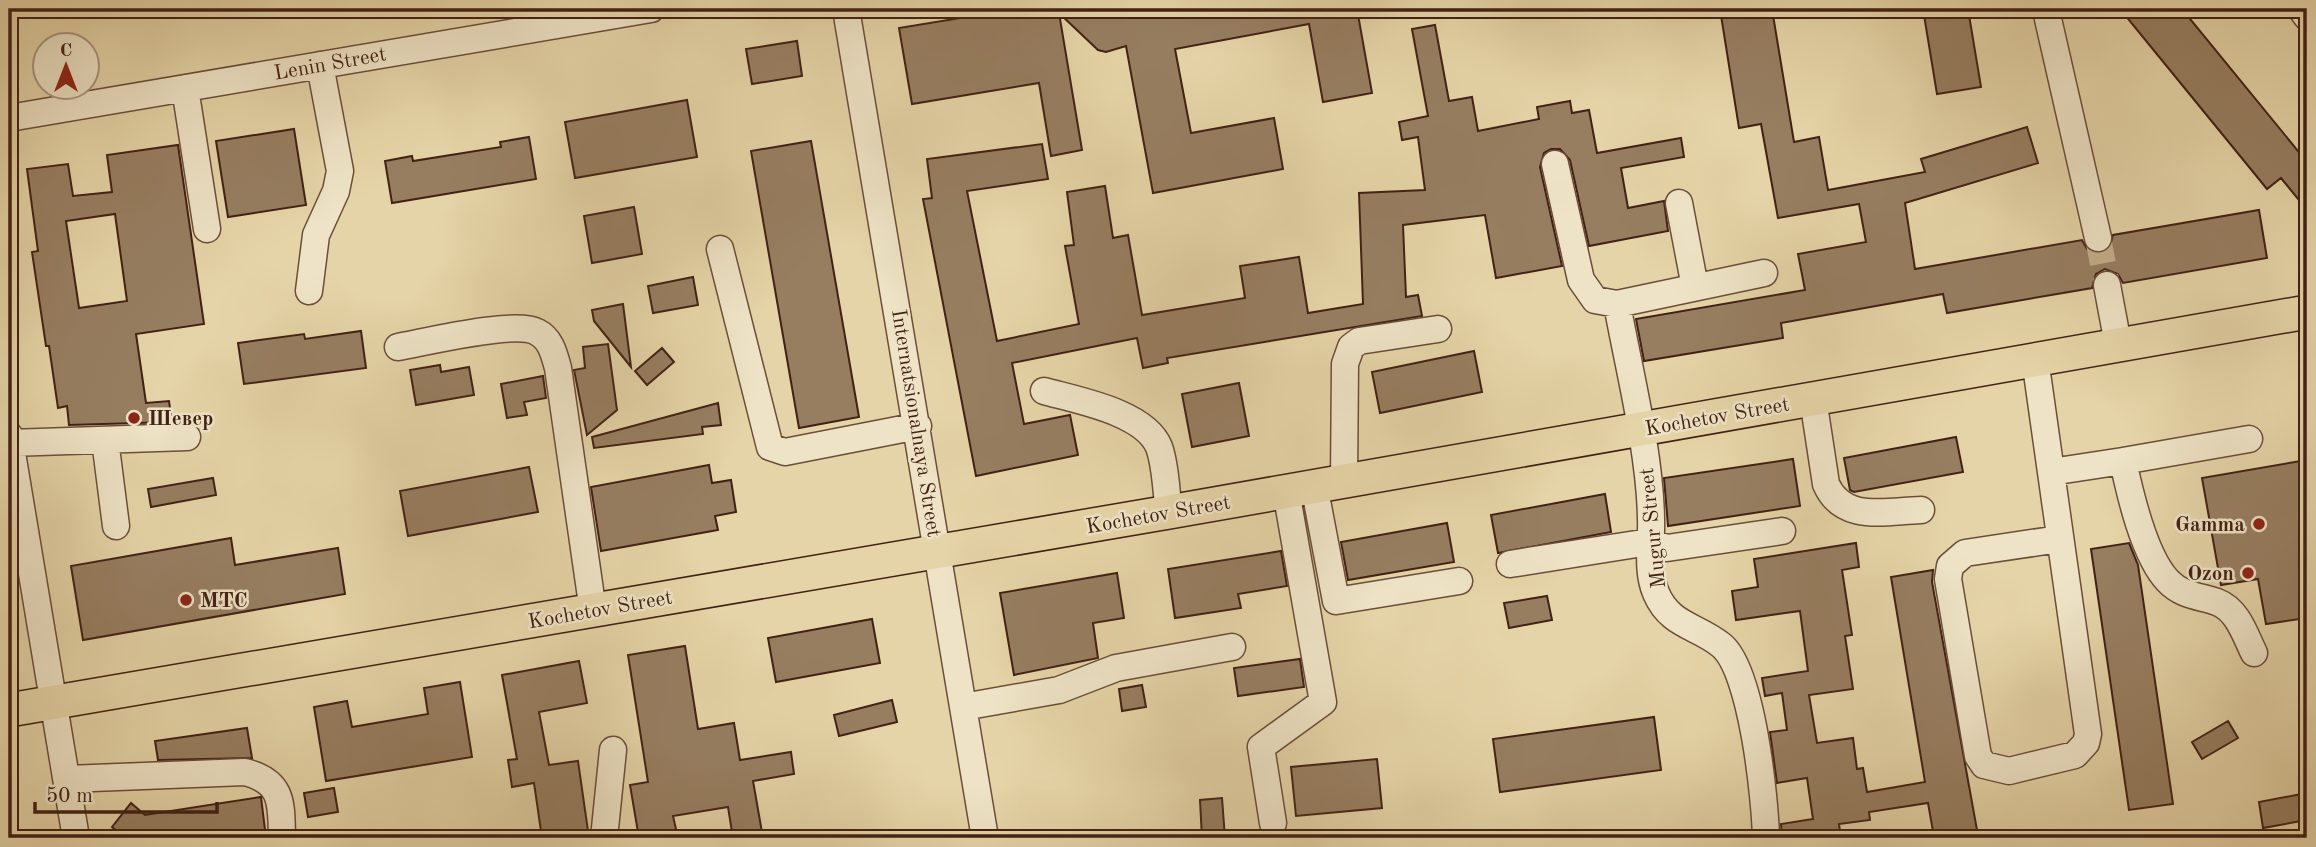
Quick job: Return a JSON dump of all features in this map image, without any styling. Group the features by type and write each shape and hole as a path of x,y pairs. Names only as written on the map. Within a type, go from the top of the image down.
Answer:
{"main road":[{"name":"Kochetov Street","path":"9,710 1169,512 2307,312"}],"street":[{"name":"Lenin Street","path":"9,118 651,9"},
{"name":"Internatsionalnaya Street","path":"846,9 985,838"},
{"path":"2301,9 2307,18"},
{"path":"2048,19 2098,237"},
{"path":"309,291 316,235 336,191 340,171 320,65"},
{"path":"185,88 207,229"},
{"path":"1555,164 1581,280 1595,300 1617,303 1764,273"},
{"path":"1679,203 1695,287"},
{"path":"720,249 770,447 785,452 918,426"},
{"path":"2107,285 2118,344"},
{"name":"Mugur Street","path":"1617,303 1640,429 1651,520 1649,542 1655,591 1670,616 1722,645 1741,675 1754,738 1766,838"},
{"path":"398,347 517,327 540,333 547,340 558,368 593,611"},
{"path":"1273,823 1261,747 1323,702 1315,486 1346,355 1359,341 1438,329"},
{"path":"2035,359 2051,472 2086,743 2075,755 2009,771 1984,765 1978,756 1973,729 1948,579 1950,566 1965,553 2059,539"},
{"path":"1044,391 1110,409 1142,426 1159,446 1169,512"},
{"path":"1813,399 1826,484 1831,496 1854,513 1921,510"},
{"path":"76,838 9,439 187,437"},
{"path":"2051,472 2249,439"},
{"path":"105,440 116,526"},
{"path":"2123,461 2133,508 2152,553 2168,581 2192,597 2219,603 2239,620 2254,653"},
{"path":"1315,486 1336,601 1459,581"},
{"path":"1510,564 1649,542 1667,548 1782,531"},
{"path":"963,707 1059,690 1116,668 1232,647"},
{"path":"604,838 613,750"},
{"path":"67,779 245,772 262,776 274,787 281,802 282,838"}],"building":[{"path":"1015,9 1357,9 1372,93 1323,102 1309,24 1175,49 1191,133 1274,118 1283,169 1153,193 1126,46 1106,52 1098,50 1059,13 1082,150 1051,156 1039,83 912,104 899,28"},
{"path":"1720,9 1772,9 1794,142 1819,137 1828,190 1925,172 1921,159 2027,127 2038,163 1905,203 1915,269 2082,240 2087,249 2101,253 2109,249 2113,235 2259,210 2267,258 2123,283 2118,274 2105,269 2096,274 2092,288 1947,313 1943,294 1781,323 1783,338 1644,361 1636,319 1805,290 1798,254 1866,242 1859,204 1778,218 1761,124 1739,128"},
{"path":"1923,9 1968,9 1981,87 1937,94"},
{"path":"2120,9 2182,9 2307,162 2307,210 2281,178 2267,189"},
{"path":"1435,25 1449,101 1472,97 1478,131 1539,119 1537,107 1570,101 1572,113 1589,110 1597,153 1681,138 1684,157 1621,168 1628,208 1664,201 1668,231 1589,246 1570,160 1560,149 1551,149 1544,153 1540,167 1562,266 1496,278 1485,215 1403,225 1406,297 1418,295 1422,316 1167,358 1168,363 1143,368 1137,338 1012,363 1024,424 1070,415 1078,455 976,476 923,199 932,198 927,159 1042,144 1048,179 967,191 997,341 1079,324 1065,246 1074,245 1067,192 1105,186 1113,238 1128,235 1142,315 1245,298 1240,266 1299,257 1308,313 1363,304 1359,193 1425,190 1418,137 1402,140 1399,122 1428,116 1412,29"},
{"path":"797,41 802,76 752,84 746,49"},
{"path":"687,100 697,157 575,178 565,122"},
{"path":"294,129 306,205 228,217 216,141"},
{"path":"529,137 536,179 392,203 385,161 412,156 413,161 501,147 500,142"},
{"path":"811,141 859,417 799,428 751,151"},
{"path":"178,145 204,324 136,334 146,403 169,401 172,422 69,425 67,406 58,408 32,252 38,251 27,169 68,164 73,196 112,192 107,155","holes":["115,214 127,301 79,308 66,221"]},
{"path":"634,207 642,254 592,263 584,216"},
{"path":"693,277 698,305 653,313 648,286"},
{"path":"623,304 631,367 594,321 592,310"},
{"path":"361,331 366,368 244,384 238,343 304,334 305,339"},
{"path":"608,344 617,410 587,435 574,370 585,368 583,347"},
{"path":"662,348 674,362 647,385 635,371"},
{"path":"1474,351 1482,392 1380,413 1372,372"},
{"path":"440,365 441,372 469,367 474,395 416,405 410,370"},
{"path":"543,376 546,398 524,402 527,415 507,418 501,384"},
{"path":"1239,383 1249,436 1192,447 1182,394"},
{"path":"718,403 721,425 702,427 703,434 594,448 592,437"},
{"path":"1956,437 1963,472 1854,492 1850,490 1844,458"},
{"path":"1793,459 1800,506 1668,526 1664,478"},
{"name":"Gamma","path":"2307,460 2307,618 2266,624 2258,579 2221,585 2202,478"},
{"path":"709,465 712,483 731,480 736,512 715,516 718,530 601,551 591,487"},
{"path":"529,467 538,512 408,536 400,491"},
{"path":"213,478 216,495 151,507 148,489"},
{"path":"1605,494 1611,532 1498,553 1491,515"},
{"path":"1447,523 1454,562 1348,580 1341,542"},
{"path":"231,538 235,565 338,548 345,594 83,640 71,566"},
{"path":"1856,543 1859,567 1842,570 1852,635 1845,636 1853,689 1809,695 1817,743 1853,738 1857,769 1863,768 1867,792 1925,782 1891,577 1933,570 1932,582 1977,830 1934,837 1928,803 1869,812 1870,820 1839,824 1841,838 1782,838 1781,824 1813,819 1807,778 1777,783 1770,732 1787,730 1782,693 1765,696 1762,678 1808,671 1800,611 1736,620 1732,591 1758,587 1754,559"},
{"path":"2129,543 2138,565 2173,804 2129,810 2091,549"},
{"path":"1281,551 1287,586 1238,594 1241,608 1175,618 1168,569"},
{"path":"1117,573 1124,618 1093,623 1098,658 1014,675 1000,593"},
{"path":"1547,596 1552,620 1509,628 1504,603"},
{"path":"872,619 880,663 776,682 768,638"},
{"path":"685,646 698,729 734,723 740,760 791,752 794,774 753,781 763,838 733,838 728,807 673,816 678,838 639,838 630,785 648,782 628,655"},
{"path":"1300,659 1304,687 1238,696 1234,668"},
{"path":"579,661 587,703 539,712 549,765 578,761 589,838 542,838 534,783 512,787 508,760 517,759 502,675"},
{"path":"460,682 472,757 326,781 314,707 347,701 352,727 428,714 424,688"},
{"path":"1142,685 1146,707 1122,711 1119,689"},
{"path":"892,700 897,722 839,736 834,715"},
{"path":"1654,717 1661,770 1500,792 1493,739"},
{"path":"2228,721 2238,738 2202,759 2192,742"},
{"path":"247,728 252,758 158,760 155,741"},
{"path":"1377,759 1382,808 1296,816 1291,767"},
{"path":"334,788 338,812 308,817 304,793"},
{"path":"2307,793 2307,820 2263,828 2259,802"},
{"path":"261,797 266,838 126,838 112,827 131,803 145,815"},
{"path":"1222,798 1225,838 1202,838 1200,800"}],"tunnel":[{"path":"2098,238 2107,285"}],"place":[{"name":"Шевер","path":"134,418"},
{"name":"Gamma","path":"2259,524"},
{"name":"Ozon","path":"2248,573"},
{"name":"МТС","path":"186,600"}]}
